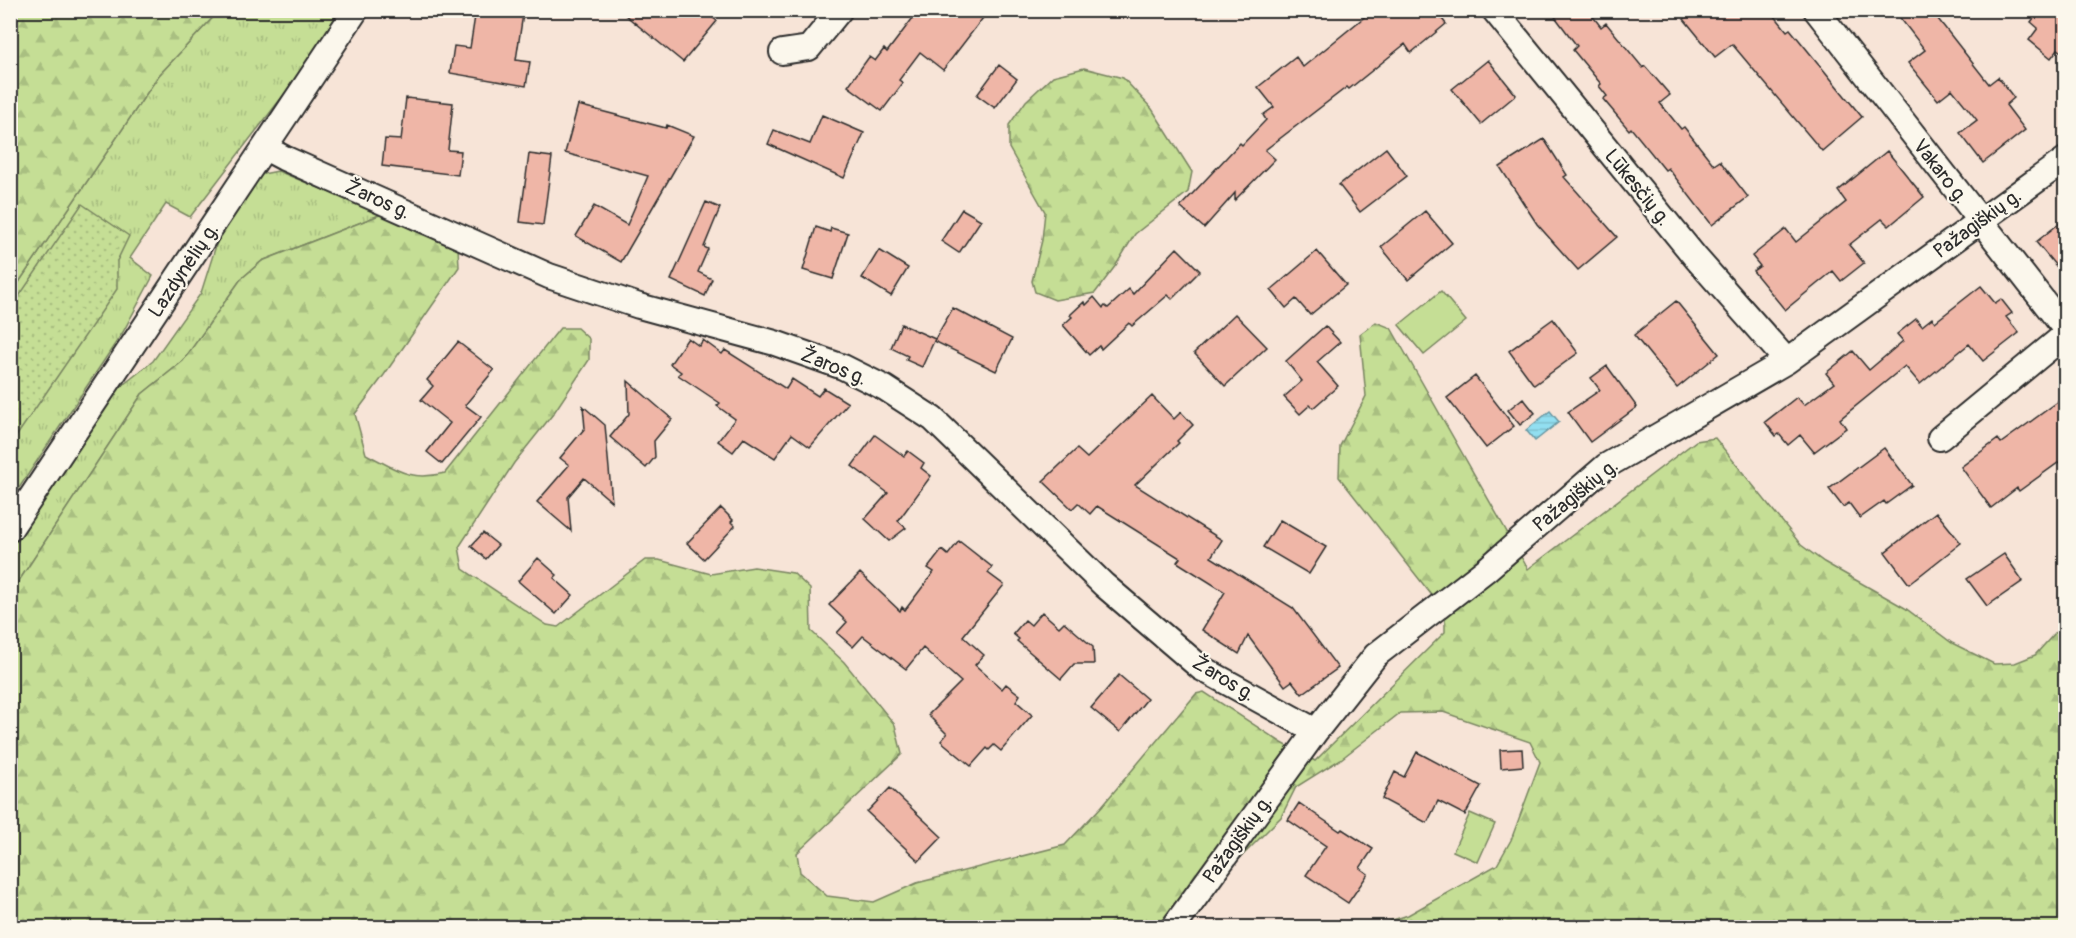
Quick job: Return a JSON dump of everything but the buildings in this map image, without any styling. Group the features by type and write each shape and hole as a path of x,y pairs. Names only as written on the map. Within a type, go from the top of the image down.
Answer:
{"street":[{"name":"Lazdynėlių g.","path":"10,529 356,10"},
{"path":"782,52 809,48 840,10"},
{"name":"Lūkesčių g.","path":"1494,10 1696,258 1786,361"},
{"name":"Vakaro g.","path":"1816,10 2066,332 1940,438"},
{"name":"Žaros g.","path":"265,148 549,276 639,306 775,343 843,367 885,388 933,419 1104,585 1201,668 1316,731"},
{"name":"Pažagiškių g.","path":"1173,927 1316,731 1376,655 1487,569 1606,466 1786,361 2066,159"}],"green space":[{"path":"11,10 219,11 159,75 11,294"},
{"path":"219,11 340,11 292,84 190,217 166,204 130,258 153,276 123,332 11,500 11,294 159,75"},
{"path":"1084,68 1123,78 1152,109 1192,172 1188,192 1135,234 1095,293 1055,300 1035,292 1032,281 1042,240 1045,212 1009,148 1009,125 1026,101 1053,76"},
{"path":"278,171 382,214 262,261 241,279 183,361 142,394 11,593 11,548 118,389 153,361 201,293 219,236 254,180 263,174"},
{"path":"82,204 129,236 117,261 117,289 11,444 11,308"},
{"path":"382,214 458,247 459,267 355,414 366,454 403,473 422,476 445,473 560,328 577,328 589,339 589,360 553,414 514,463 459,547 463,569 547,625 558,627 645,560 659,560 711,574 754,567 793,573 810,589 811,631 844,662 895,725 902,754 797,853 800,872 827,896 874,902 917,883 1065,845 1102,806 1196,694 1204,692 1282,743 1315,761 1445,632 1445,612 1339,477 1340,446 1366,396 1360,334 1376,322 1391,328 1528,569 1696,441 1715,438 1801,545 1824,562 1905,608 1952,643 1994,664 2015,663 2035,655 2065,622 2065,927 1372,927 1408,915 1497,865 1511,840 1540,762 1530,742 1443,712 1400,713 1341,759 1296,787 1281,817 1237,861 1184,927 11,928 11,593 142,394 183,361 241,279 262,261"},
{"path":"1441,291 1466,321 1424,355 1399,325"},
{"path":"1470,813 1495,824 1478,862 1453,851"}],"water":[{"path":"1550,411 1559,422 1535,441 1526,430"}]}
